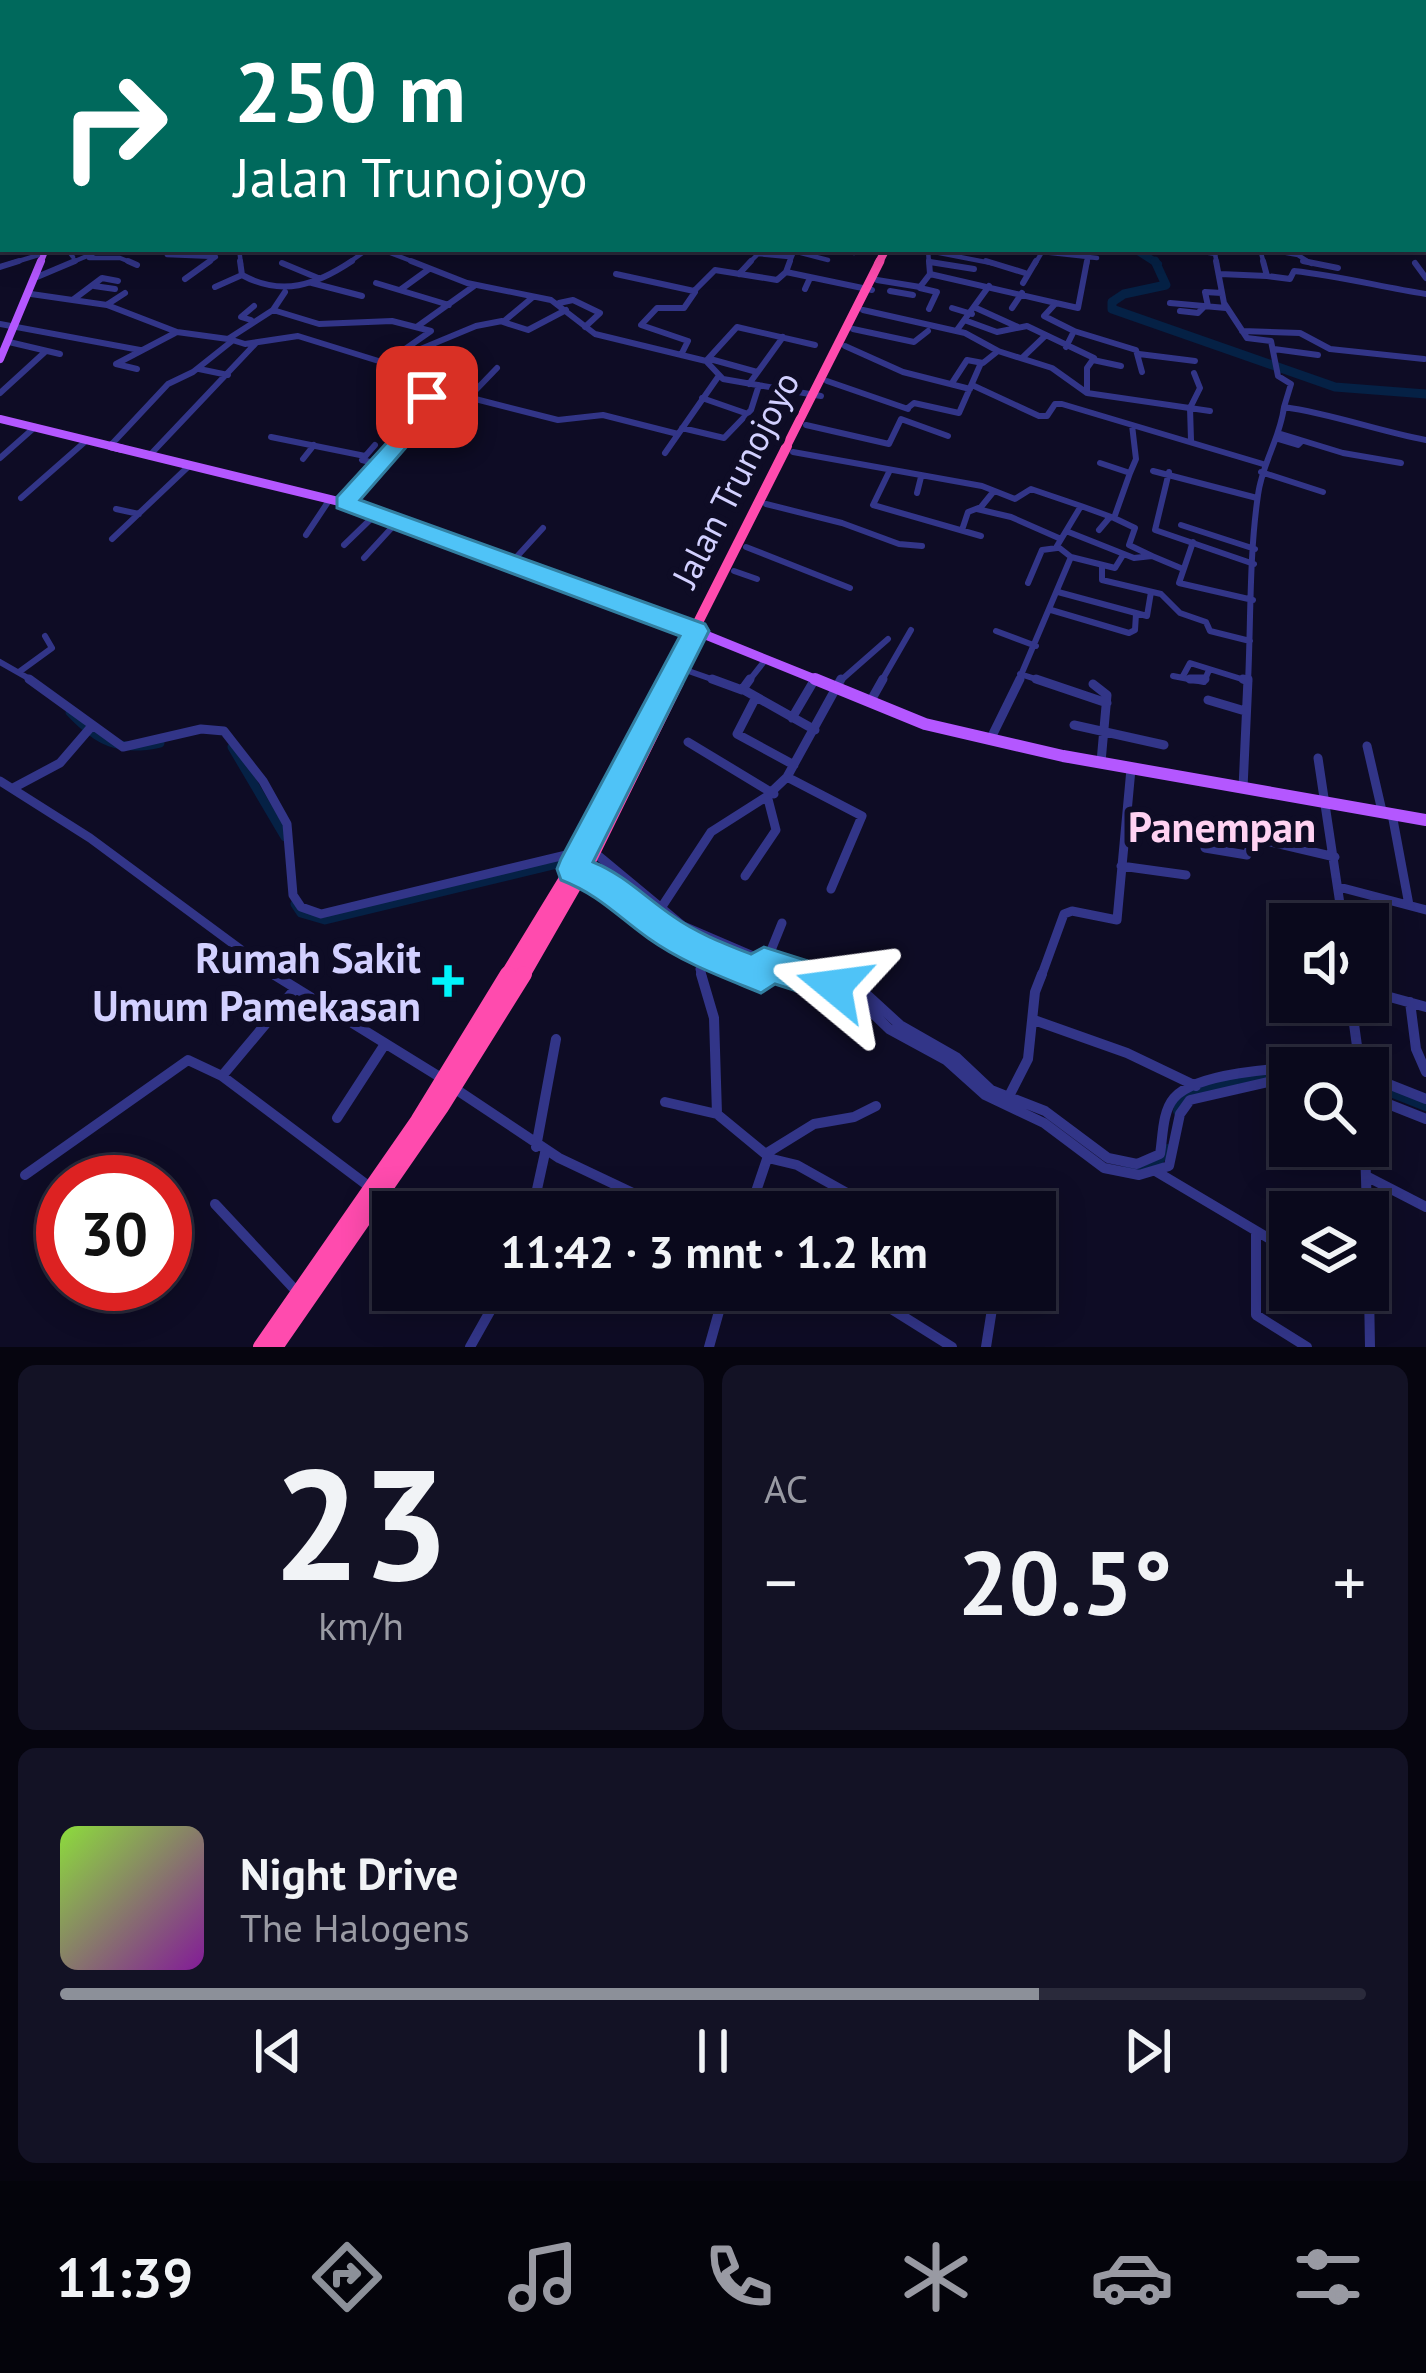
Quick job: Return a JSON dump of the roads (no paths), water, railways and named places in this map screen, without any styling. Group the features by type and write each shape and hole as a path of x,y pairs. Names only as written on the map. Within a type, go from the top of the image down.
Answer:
{"highway":[{"name":"Jalan Trunojoyo","path":"275,1347 448,1083 583,863 888,252"},
{"name":"Jalan Trunojoyo","path":"699,632 746,548 806,425 813,395 827,381 872,286"},
{"name":"Jalan Trunojoyo","path":"261,1347 448,1083"}],"main road":[{"path":"0,359 46,252"},
{"path":"0,419 345,503 699,632 869,703 989,741 1426,820"}],"street":[{"path":"0,267 43,252"},
{"path":"69,252 73,257"},
{"path":"37,277 98,252"},
{"path":"167,255 170,252"},
{"path":"239,252 242,275"},
{"path":"242,275 268,290 284,292 319,279 363,252"},
{"path":"393,252 476,285 558,304 601,337 757,372"},
{"path":"681,355 688,341 641,326 657,308 684,308 713,270 778,280 792,252"},
{"path":"739,274 758,254 792,252 828,260"},
{"path":"915,291 930,274 928,252"},
{"path":"949,252 1025,273"},
{"path":"1023,283 1042,252 1097,258"},
{"path":"1215,252 1226,308 1249,339 1270,340 1277,371 1292,385 1280,436 1262,468 1257,498 1243,789"},
{"path":"1263,252 1267,276"},
{"path":"1285,252 1300,256 1304,263 1338,268"},
{"path":"158,255 215,256 185,279"},
{"path":"960,266 965,255"},
{"path":"930,274 1078,308 1088,257"},
{"path":"87,258 120,258 137,265"},
{"path":"966,281 980,259"},
{"path":"930,262 974,268"},
{"path":"282,263 319,279"},
{"path":"1415,263 1426,278"},
{"path":"1349,265 1352,276"},
{"path":"200,268 211,271"},
{"path":"400,290 430,268"},
{"path":"1220,274 1290,279 1294,271 1352,276 1426,294"},
{"path":"786,272 890,291 937,292 929,309"},
{"path":"616,274 694,291"},
{"path":"215,287 242,275"},
{"path":"72,300 102,278 118,281"},
{"path":"806,289 810,278"},
{"path":"311,282 362,296"},
{"path":"376,283 449,305"},
{"path":"92,285 115,289"},
{"path":"417,327 476,285"},
{"path":"957,330 989,286"},
{"path":"110,446 171,382 197,369 252,321 273,310 284,292"},
{"path":"1207,306 1205,292 1222,293"},
{"path":"107,305 124,293"},
{"path":"1012,308 1022,293"},
{"path":"31,294 107,305 177,332 256,343 298,336 395,361 433,350 481,322 502,321 526,330 566,310"},
{"path":"502,321 534,296"},
{"path":"459,298 471,301"},
{"path":"558,304 573,300 600,313 585,327"},
{"path":"1056,303 1044,317 1074,331 1139,354 1195,361"},
{"path":"1170,303 1226,308"},
{"path":"252,321 241,317 254,305"},
{"path":"1180,311 1198,313 1207,306"},
{"path":"952,308 1045,336 1121,366"},
{"path":"273,310 319,324 360,326 392,321 432,332 395,361"},
{"path":"863,310 957,330 998,351 1052,368 1088,393 1210,410"},
{"path":"971,314 996,332 1018,327"},
{"path":"35,328 46,320"},
{"path":"0,324 140,350"},
{"path":"350,339 360,326"},
{"path":"707,360 736,327 814,345"},
{"path":"853,329 914,342 928,331"},
{"path":"1066,347 1074,331"},
{"path":"1241,331 1288,332 1321,339 1330,349 1424,359"},
{"path":"137,370 116,364 177,332"},
{"path":"1021,359 1045,336"},
{"path":"748,384 783,337"},
{"path":"9,342 60,354"},
{"path":"149,456 256,343"},
{"path":"1088,393 1088,368 1108,343"},
{"path":"845,346 903,373 971,387 1039,416 1047,416 1058,404 1191,440 1323,492"},
{"path":"1274,349 1318,355"},
{"path":"0,393 46,351"},
{"path":"806,425 890,444 901,419 915,403 958,413 981,363 998,351"},
{"path":"1139,354 1142,372"},
{"path":"707,360 718,377 813,395"},
{"path":"952,383 967,360 981,363"},
{"path":"395,361 406,387 432,398"},
{"path":"470,396 497,368"},
{"path":"197,369 228,375"},
{"path":"1191,440 1190,408 1200,388 1194,373"},
{"path":"665,453 718,377"},
{"path":"827,381 910,407"},
{"path":"345,503 422,417 432,398 446,391 558,420 576,413 607,416 724,438 748,414 759,385"},
{"path":"1101,416 1103,396"},
{"path":"703,398 748,414"},
{"path":"1284,407 1339,415 1426,440"},
{"path":"901,419 948,436"},
{"path":"1100,530 1112,518 1136,461 1132,425"},
{"path":"0,458 35,428"},
{"path":"1280,436 1401,463"},
{"path":"1400,436 1406,452"},
{"path":"271,437 365,456"},
{"path":"21,498 87,440"},
{"path":"303,458 315,444"},
{"path":"375,445 363,460 378,464"},
{"path":"793,452 1016,499 1031,489 1136,529 1129,544 1183,569"},
{"path":"1100,463 1130,472"},
{"path":"112,539 190,465"},
{"path":"1153,470 1257,498"},
{"path":"889,472 874,505 981,536"},
{"path":"1169,472 1155,530 1254,564"},
{"path":"917,493 921,478"},
{"path":"962,530 968,512 994,491"},
{"path":"306,535 330,499"},
{"path":"766,504 809,519 832,520 898,545 922,546"},
{"path":"1028,583 1042,550 1061,539 1081,506"},
{"path":"116,509 140,514"},
{"path":"977,509 1011,517 1061,539 1140,560 1152,556"},
{"path":"344,545 376,514"},
{"path":"364,558 398,522"},
{"path":"1181,525 1255,549"},
{"path":"511,563 543,529"},
{"path":"1061,539 1071,557 1117,568 1123,555"},
{"path":"1193,542 1180,584 1253,601"},
{"path":"746,548 850,588"},
{"path":"989,741 1036,646 1071,557"},
{"path":"1102,565 1105,581 1166,597 1180,613 1206,622 1210,632 1250,641"},
{"path":"734,572 757,579"},
{"path":"1058,592 1148,616 1151,592"},
{"path":"1051,610 1132,633 1136,614"},
{"path":"869,703 911,630"},
{"path":"996,631 1036,646"},
{"path":"19,673 52,648 45,636"},
{"path":"661,908 673,898 704,840 771,796 787,777 847,672 888,639"},
{"path":"744,690 766,658"},
{"path":"0,662 70,706 87,730 127,748 201,729 224,731 282,814 291,841 294,895 298,905 310,912 321,914 491,876 583,863 661,908 713,948"},
{"path":"680,668 744,690 814,730"},
{"path":"1178,676 1204,682 1209,670 1248,680"},
{"path":"1020,674 1107,703"},
{"path":"793,718 815,679"},
{"path":"1093,684 1106,692 1101,763"},
{"path":"756,697 736,734 794,765"},
{"path":"1208,700 1246,712"},
{"path":"1074,725 1164,745"},
{"path":"14,788 60,763 87,730"},
{"path":"688,742 771,796 776,830 745,876"},
{"path":"1367,746 1409,905"},
{"path":"1318,758 1340,903"},
{"path":"1007,1101 1026,1066 1035,992 1064,914 1072,911 1116,921 1131,769"},
{"path":"787,777 862,816 831,889"},
{"path":"0,782 296,989 448,1083 540,1150 621,1191"},
{"path":"1205,848 1247,855 1255,839 1335,857"},
{"path":"583,863 670,934 763,969 863,997 985,1095 1007,1101 1104,1168 1127,1176 1173,1160 1180,1114 1187,1103 1269,1076"},
{"path":"1121,866 1186,875"},
{"path":"1339,887 1426,910"},
{"path":"763,969 782,923"},
{"path":"713,948 700,975 716,1030 713,1113"},
{"path":"222,1076 296,989"},
{"path":"1389,997 1426,1007"},
{"path":"1410,1003 1416,1049 1426,1072"},
{"path":"1034,1020 1126,1053 1196,1086"},
{"path":"535,1191 556,1039"},
{"path":"337,1118 385,1044"},
{"path":"25,1175 190,1060 222,1076 373,1189"},
{"path":"1150,1169 1160,1154 1173,1100 1196,1086 1269,1078"},
{"path":"1389,1085 1426,1100"},
{"path":"665,1102 713,1113 768,1156 797,1165 843,1191"},
{"path":"1389,1104 1426,1119"},
{"path":"756,1191 768,1156 814,1124 854,1117 876,1106"},
{"path":"1366,1167 1366,1191"},
{"path":"1150,1169 1269,1240"},
{"path":"1366,1176 1426,1207"},
{"path":"215,1204 300,1295"},
{"path":"1256,1232 1254,1311 1264,1324 1307,1347"},
{"path":"470,1347 490,1311"},
{"path":"709,1347 719,1311"},
{"path":"895,1311 952,1347"},
{"path":"986,1347 992,1311"},
{"path":"1369,1311 1370,1347"}],"waterway":[{"path":"1140,252 1156,262"},
{"path":"1156,262 1166,285 1124,294 1112,302 1112,309 1335,387 1426,394"},
{"path":"70,712 110,742 160,743"},
{"path":"232,747 285,837"},
{"path":"295,904 301,913 325,920 570,861 601,869 678,930 764,969"},
{"path":"1178,1111 1182,1097 1202,1088 1269,1077"},
{"path":"1389,1091 1426,1106"},
{"path":"1128,1168 1153,1167 1168,1149"}],"place":[{"name":"Rumah Sakit Umum Pamekasan","path":"448,981"}],"district":[{"name":"Panempan","path":"1222,826"}]}
